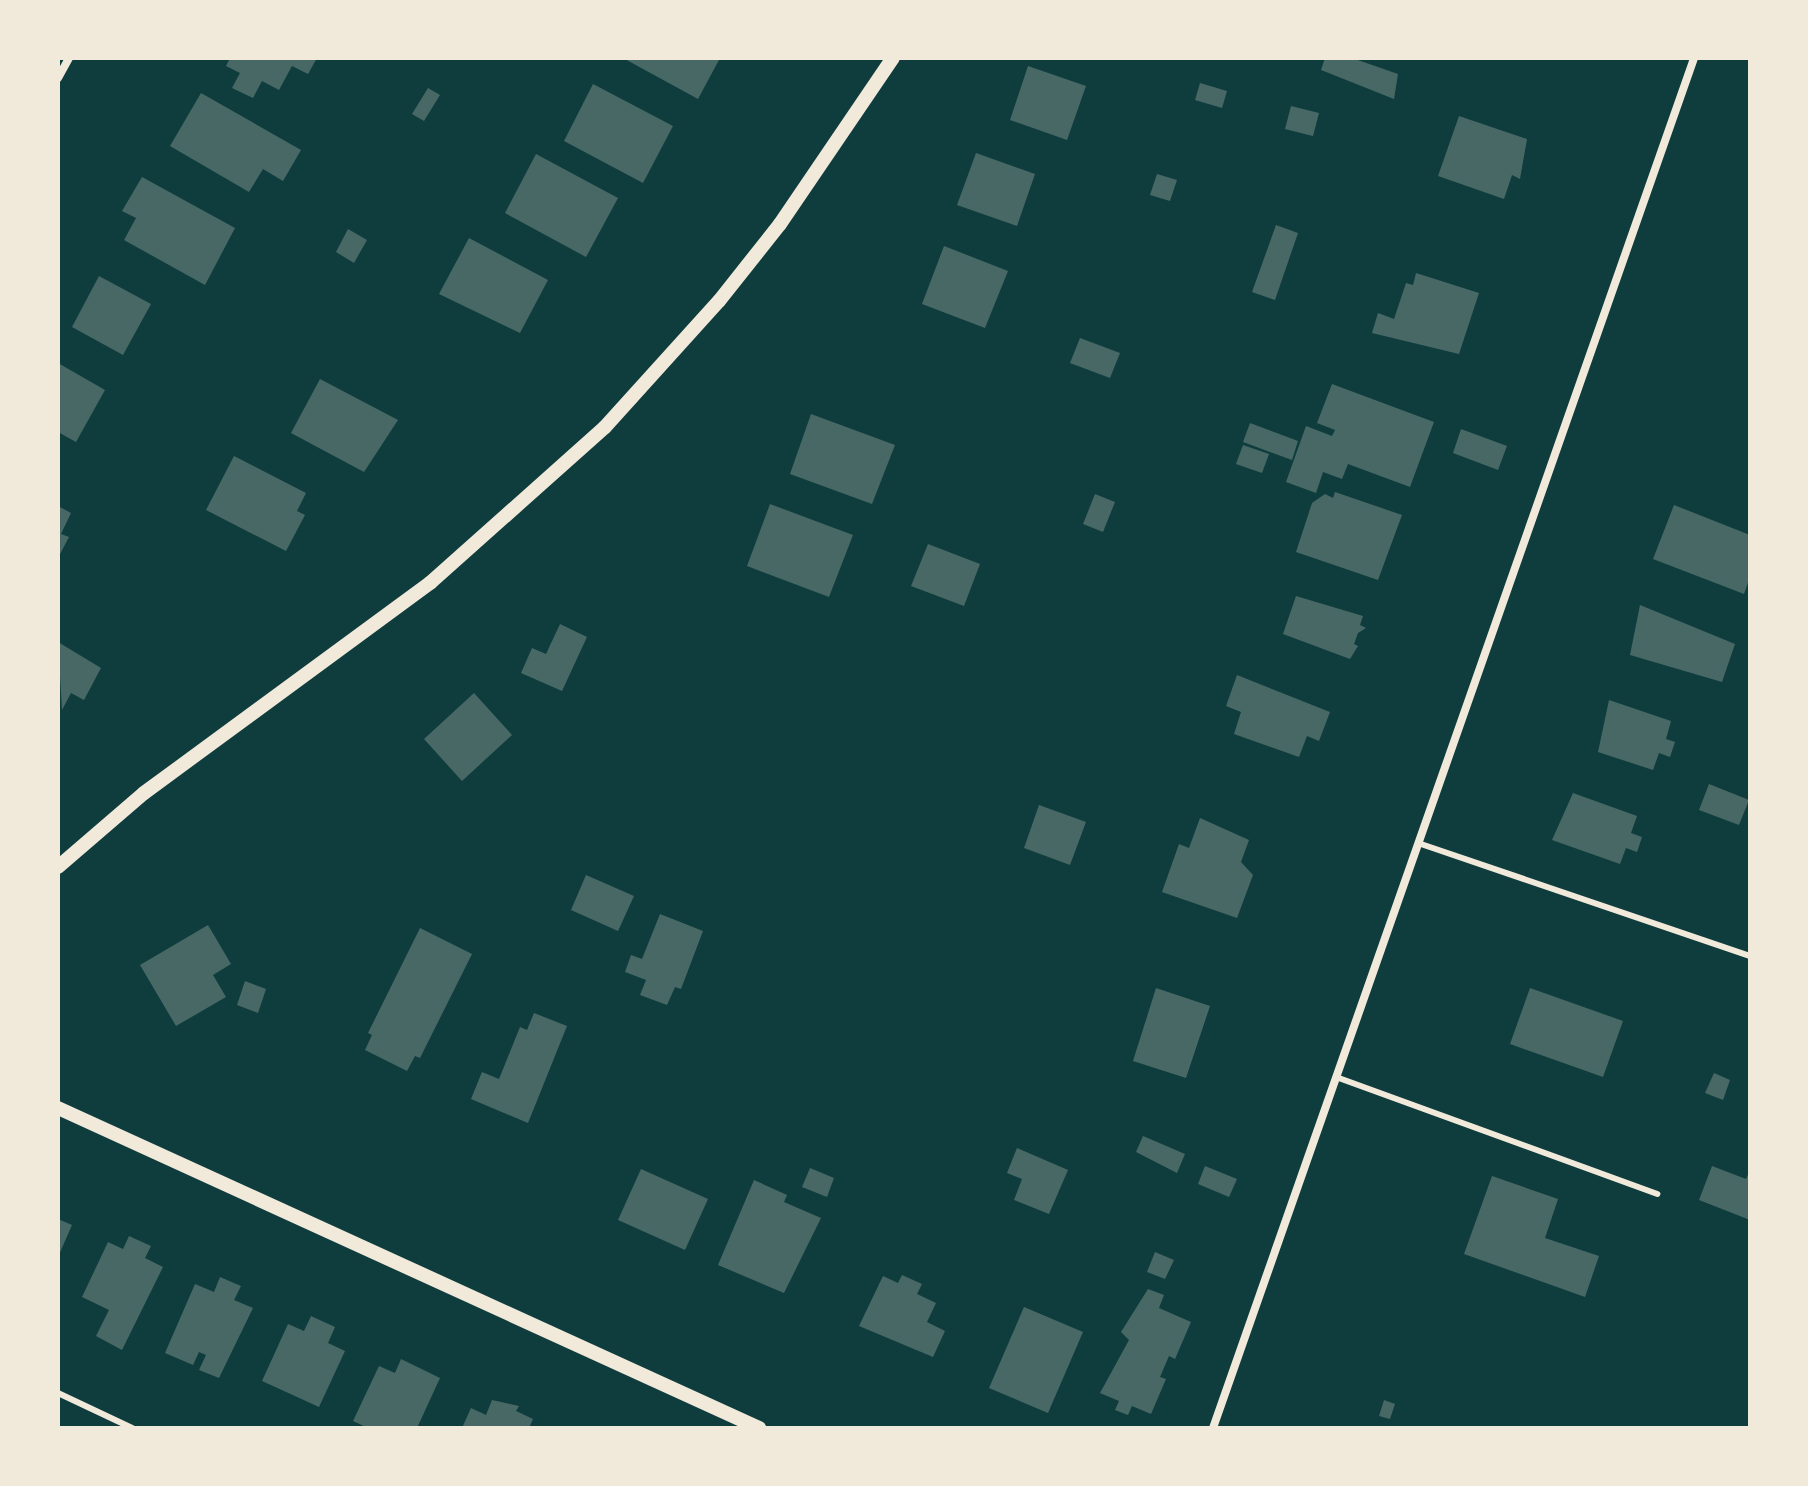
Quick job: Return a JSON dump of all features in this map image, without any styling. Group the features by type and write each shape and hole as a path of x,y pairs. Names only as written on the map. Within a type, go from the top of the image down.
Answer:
{"street":[{"path":"58,78 69,58"},
{"path":"58,867 144,793 430,583 605,427 719,301 780,224 893,58"},
{"path":"1213,1428 1694,58"},
{"path":"58,1108 734,1423 759,1428"}],"lane":[{"path":"1418,843 1750,956"},
{"path":"1336,1077 1657,1194"},
{"path":"58,1393 132,1428"},
{"path":"109,1428 116,1421"}],"building":[{"path":"230,58 317,58 308,74 292,66 279,90 262,81 253,98 232,88 240,73 226,66"},
{"path":"623,58 720,58 698,99"},
{"path":"1325,58 1352,58 1398,74 1394,99 1321,70"},
{"path":"1028,66 1086,86 1067,140 1010,120"},
{"path":"1200,83 1227,91 1222,108 1195,100"},
{"path":"593,84 673,126 643,183 564,141"},
{"path":"428,88 440,95 424,121 412,114"},
{"path":"201,93 301,150 283,181 263,169 249,192 170,146"},
{"path":"1291,106 1319,113 1313,136 1285,129"},
{"path":"1459,116 1527,139 1520,179 1512,175 1504,199 1438,176"},
{"path":"976,153 1035,174 1017,226 957,205"},
{"path":"536,154 618,198 586,257 505,213"},
{"path":"1157,174 1177,180 1170,201 1150,195"},
{"path":"142,177 235,228 205,285 124,240 136,218 122,211"},
{"path":"1276,225 1298,233 1275,300 1252,292"},
{"path":"348,229 367,240 354,263 336,252"},
{"path":"469,238 548,280 520,333 439,294"},
{"path":"944,246 1008,271 985,328 922,304"},
{"path":"1416,273 1479,293 1459,354 1372,333 1378,313 1394,319 1406,283 1413,285"},
{"path":"99,276 151,304 123,355 72,327"},
{"path":"1080,338 1120,353 1110,378 1070,363"},
{"path":"58,363 105,390 76,442 58,432"},
{"path":"320,379 398,420 364,472 291,433"},
{"path":"1332,384 1434,422 1410,487 1348,464 1342,479 1323,472 1316,493 1286,482 1306,426 1332,436 1335,430 1317,423"},
{"path":"811,414 895,445 872,504 790,474"},
{"path":"1250,423 1298,441 1292,460 1243,442"},
{"path":"1461,429 1507,446 1498,470 1453,453"},
{"path":"1243,445 1269,454 1262,473 1236,464"},
{"path":"234,456 306,493 297,511 305,515 286,551 206,510"},
{"path":"1335,492 1402,515 1378,580 1296,552 1312,503 1325,494 1333,498"},
{"path":"1095,494 1115,502 1103,532 1083,524"},
{"path":"770,504 853,535 829,597 747,566"},
{"path":"1674,505 1750,535 1750,577 1744,594 1653,559"},
{"path":"58,506 71,513 61,534 69,537 58,558"},
{"path":"928,544 980,564 964,606 911,586"},
{"path":"1296,596 1363,616 1360,625 1366,628 1358,633 1354,644 1358,646 1350,659 1283,634"},
{"path":"1640,605 1735,644 1722,682 1630,655"},
{"path":"560,624 587,637 562,691 521,673 532,648 546,654"},
{"path":"58,642 101,668 84,700 71,693 62,710"},
{"path":"1237,675 1330,712 1319,741 1307,736 1299,757 1234,734 1241,712 1226,706"},
{"path":"474,693 512,735 462,781 424,739"},
{"path":"1609,700 1671,721 1666,739 1675,742 1670,757 1659,753 1653,770 1598,752"},
{"path":"1709,784 1749,800 1739,825 1699,810"},
{"path":"1573,793 1637,816 1631,833 1642,837 1637,852 1626,848 1620,864 1552,840"},
{"path":"1039,805 1086,822 1070,865 1024,848"},
{"path":"1200,818 1249,840 1241,862 1253,875 1237,918 1162,892 1179,844 1189,848"},
{"path":"586,875 634,896 618,931 571,910"},
{"path":"660,914 703,931 681,989 675,987 667,1005 640,995 646,980 625,972 631,955 642,959"},
{"path":"208,925 231,964 213,975 226,997 176,1026 140,965"},
{"path":"420,928 472,954 420,1058 415,1056 407,1071 365,1050 372,1035 368,1033"},
{"path":"245,981 266,989 258,1013 237,1005"},
{"path":"1156,988 1210,1006 1186,1078 1133,1061"},
{"path":"1530,988 1623,1021 1603,1077 1510,1044"},
{"path":"534,1013 567,1026 528,1123 471,1099 482,1072 499,1079 520,1027 527,1030"},
{"path":"1714,1073 1730,1080 1723,1100 1705,1093"},
{"path":"1143,1136 1185,1154 1177,1173 1136,1152"},
{"path":"1017,1148 1068,1170 1049,1214 1014,1200 1022,1179 1007,1173"},
{"path":"1205,1166 1237,1179 1229,1197 1198,1184"},
{"path":"1712,1166 1746,1179 1750,1170 1750,1220 1699,1200"},
{"path":"810,1168 834,1178 827,1197 802,1187"},
{"path":"641,1169 708,1199 685,1250 618,1220"},
{"path":"1492,1176 1558,1199 1545,1238 1599,1256 1585,1297 1464,1254"},
{"path":"754,1180 787,1195 784,1202 821,1218 784,1293 718,1265"},
{"path":"58,1219 72,1225 58,1257"},
{"path":"129,1236 151,1246 145,1258 163,1267 122,1350 96,1336 109,1310 82,1297 108,1242 123,1249"},
{"path":"1155,1252 1174,1260 1165,1279 1147,1272"},
{"path":"902,1275 922,1284 917,1294 936,1303 927,1322 945,1331 933,1357 859,1326 883,1276 898,1283"},
{"path":"220,1277 241,1286 234,1300 253,1308 219,1378 199,1370 206,1355 199,1352 193,1365 165,1353 195,1284 214,1292"},
{"path":"1148,1289 1164,1295 1159,1308 1191,1322 1175,1359 1169,1356 1160,1377 1166,1379 1151,1414 1132,1406 1128,1415 1115,1410 1119,1401 1100,1393 1129,1340 1121,1332"},
{"path":"1024,1307 1083,1332 1048,1413 989,1388"},
{"path":"311,1316 335,1327 328,1343 345,1351 319,1407 262,1381 288,1324 304,1331"},
{"path":"401,1359 440,1378 417,1428 368,1428 353,1421 379,1366 395,1373"},
{"path":"492,1400 519,1406 516,1411 533,1419 529,1428 462,1428 471,1408 486,1415"},
{"path":"1384,1400 1395,1404 1390,1419 1379,1416"}]}
